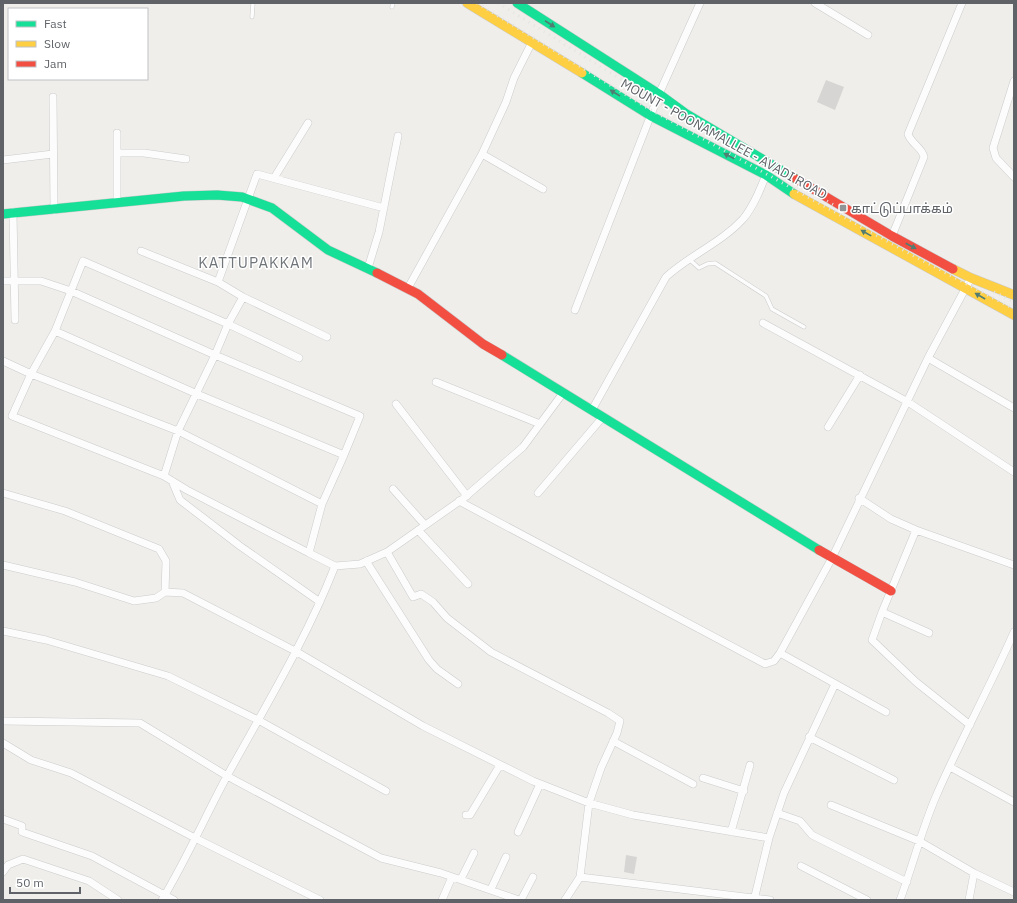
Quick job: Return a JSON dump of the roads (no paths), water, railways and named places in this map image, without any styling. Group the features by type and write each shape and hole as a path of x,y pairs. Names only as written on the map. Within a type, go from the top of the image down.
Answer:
{"main road":[{"name":"MOUNT - POONAMALLEE - AVADI ROAD","path":"467,3 651,116 766,175 782,187 966,287 1014,315"},
{"name":"MOUNT - POONAMALLEE - AVADI ROAD","path":"517,3 531,7 660,94 685,113 892,236 971,278 1014,295"},
{"path":"3,214 192,196 230,195 262,203 286,216 313,240 330,251 408,288 440,309 453,322 483,344 832,558 891,592"}],"street":[{"path":"575,310 651,116 700,3"},
{"path":"816,3 868,35"},
{"path":"892,236 924,156 923,152 909,138 908,134 962,3"},
{"path":"408,288 482,154 506,102 514,78 532,42"},
{"path":"1014,82 993,148 996,158 1014,177"},
{"path":"53,97 54,210"},
{"path":"274,178 308,123"},
{"path":"117,133 117,202"},
{"path":"368,268 376,244 398,136"},
{"path":"117,153 144,153 186,159"},
{"path":"3,160 53,154"},
{"path":"482,154 543,189"},
{"path":"592,410 666,277 689,259 720,239 743,219 752,205 770,164"},
{"path":"218,282 257,174 384,208"},
{"path":"13,212 16,320"},
{"path":"141,251 218,282 243,297 327,336"},
{"path":"299,358 228,324 83,261 56,331 31,374 12,416 164,476 335,566 360,564 387,552 467,496 524,447 563,393"},
{"path":"459,501 765,664 774,661 780,653 832,558 859,498 908,402 928,358 971,278"},
{"path":"3,281 41,281 71,291 215,355 360,416 322,504 309,553"},
{"path":"164,476 178,431 197,394 228,324 243,297"},
{"path":"763,324 908,402 1014,472"},
{"path":"56,331 197,394 344,455"},
{"path":"928,358 1014,408"},
{"path":"3,361 31,374 178,431 322,504"},
{"path":"828,427 860,375"},
{"path":"436,382 540,424"},
{"path":"396,404 467,496"},
{"path":"538,493 602,418"},
{"path":"172,480 180,500 240,546 320,602"},
{"path":"393,489 425,525"},
{"path":"3,493 65,511 159,549 166,562 165,592"},
{"path":"859,498 891,519 916,530 1014,565"},
{"path":"418,530 468,584"},
{"path":"916,530 872,640 916,682 970,725"},
{"path":"387,552 413,597 421,594 433,602 446,618 491,652 608,713 620,721 589,803 580,877 565,900"},
{"path":"366,561 429,660 437,669 458,684"},
{"path":"3,565 75,582 134,601 156,598 165,592 183,593 297,652 423,726 540,784 589,803 654,819 769,838"},
{"path":"164,898 227,776 260,721 297,652 335,566"},
{"path":"882,612 929,632"},
{"path":"3,631 46,640 168,676 260,721 386,791"},
{"path":"900,900 937,793 1004,656 1014,632"},
{"path":"780,653 886,712"},
{"path":"754,898 777,813 809,737 835,684"},
{"path":"3,721 140,723 227,776 381,858 452,876 520,900 533,878"},
{"path":"809,737 894,780"},
{"path":"613,741 693,784"},
{"path":"3,743 31,760 71,773 195,838 320,900"},
{"path":"466,815 470,815 500,765"},
{"path":"731,832 744,791 750,765"},
{"path":"950,767 1014,802"},
{"path":"703,778 744,791"},
{"path":"518,832 540,784"},
{"path":"831,805 919,842 974,873 1014,892"},
{"path":"777,813 800,821 812,834 818,838 907,882"},
{"path":"3,819 22,826 22,832 92,856 164,898 174,900"},
{"path":"460,880 474,852"},
{"path":"490,889 506,857"},
{"path":"3,872 8,865 23,859 89,881 118,900"},
{"path":"801,866 867,900"},
{"path":"969,900 974,873"},
{"path":"442,900 452,876"},
{"path":"580,877 770,900"}],"lane":[{"path":"252,18 253,3"},
{"path":"689,259 699,268 707,264 715,264 766,296 772,309 804,327"}],"railway":[{"path":"477,3 644,106 914,256 1014,309"},
{"path":"498,3 648,96 837,207"},
{"path":"994,292 1014,302"}],"place":[{"name":"காட்டுப்பாக்கம்","path":"843,208"}],"district":[{"name":"KATTUPAKKAM","path":"256,262"}]}
